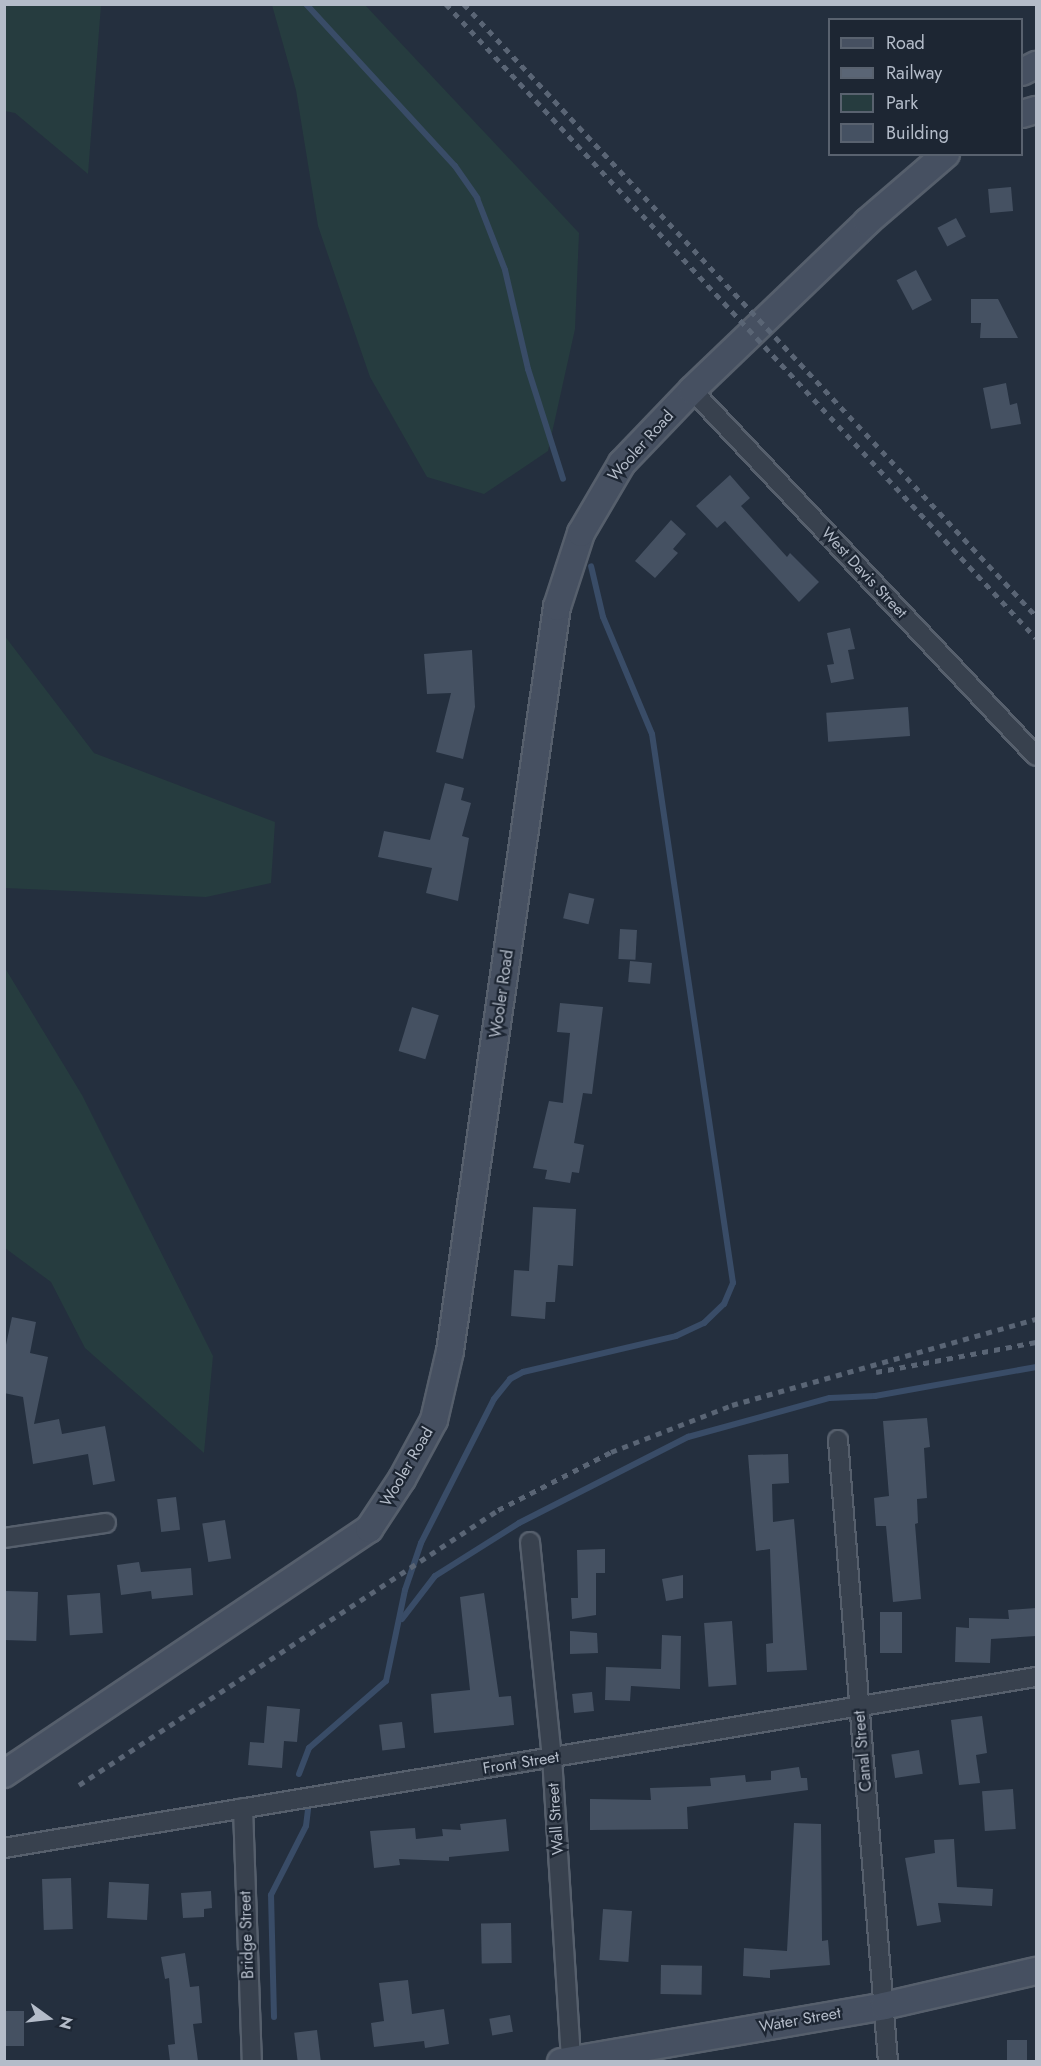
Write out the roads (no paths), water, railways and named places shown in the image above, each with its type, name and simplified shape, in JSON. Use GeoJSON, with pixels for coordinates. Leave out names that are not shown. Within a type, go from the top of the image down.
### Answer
{"type":"FeatureCollection","features":[{"type":"Feature","properties":{"kind":"street","name":"Wooler Road"},"geometry":{"type":"LineString","coordinates":[[4,1774],[369,1529],[434,1420],[454,1327],[557,607],[581,533],[609,480],[692,390],[867,222],[944,156]]}},
{"type":"Feature","properties":{"kind":"street","name":"West Davis Street"},"geometry":{"type":"LineString","coordinates":[[692,390],[1036,756]]}},
{"type":"Feature","properties":{"kind":"street","name":"Canal Street"},"geometry":{"type":"LineString","coordinates":[[838,1440],[888,2061]]}},
{"type":"Feature","properties":{"kind":"street"},"geometry":{"type":"LineString","coordinates":[[4,1538],[106,1524]]}},
{"type":"Feature","properties":{"kind":"street","name":"Wall Street"},"geometry":{"type":"LineString","coordinates":[[530,1542],[552,1757],[568,2061]]}},
{"type":"Feature","properties":{"kind":"street","name":"Front Street"},"geometry":{"type":"LineString","coordinates":[[4,1848],[1036,1677]]}},
{"type":"Feature","properties":{"kind":"street","name":"Bridge Street"},"geometry":{"type":"LineString","coordinates":[[243,1808],[252,2061]]}},
{"type":"Feature","properties":{"kind":"street","name":"Water Street"},"geometry":{"type":"LineString","coordinates":[[568,2061],[884,2006],[1036,1971]]}},
{"type":"Feature","properties":{"kind":"waterway"},"geometry":{"type":"LineString","coordinates":[[306,4],[455,166],[477,198],[505,270],[528,369],[563,479]]}},
{"type":"Feature","properties":{"kind":"waterway"},"geometry":{"type":"LineString","coordinates":[[299,1774],[309,1748],[386,1681],[405,1590],[421,1543],[494,1399],[510,1379],[523,1372],[676,1336],[704,1323],[724,1304],[733,1283],[652,734],[603,617],[591,566]]}},
{"type":"Feature","properties":{"kind":"waterway"},"geometry":{"type":"LineString","coordinates":[[402,1619],[435,1576],[519,1523],[688,1437],[830,1398],[875,1396],[1036,1367]]}},
{"type":"Feature","properties":{"kind":"waterway"},"geometry":{"type":"LineString","coordinates":[[274,2017],[271,1895],[306,1826],[308,1809]]}},
{"type":"Feature","properties":{"kind":"railway"},"geometry":{"type":"LineString","coordinates":[[446,4],[1036,638]]}},
{"type":"Feature","properties":{"kind":"railway"},"geometry":{"type":"LineString","coordinates":[[464,4],[1036,616]]}},
{"type":"Feature","properties":{"kind":"railway"},"geometry":{"type":"LineString","coordinates":[[79,1785],[498,1510],[611,1452],[732,1405],[1036,1319]]}},
{"type":"Feature","properties":{"kind":"railway"},"geometry":{"type":"LineString","coordinates":[[876,1372],[1036,1342]]}}]}
